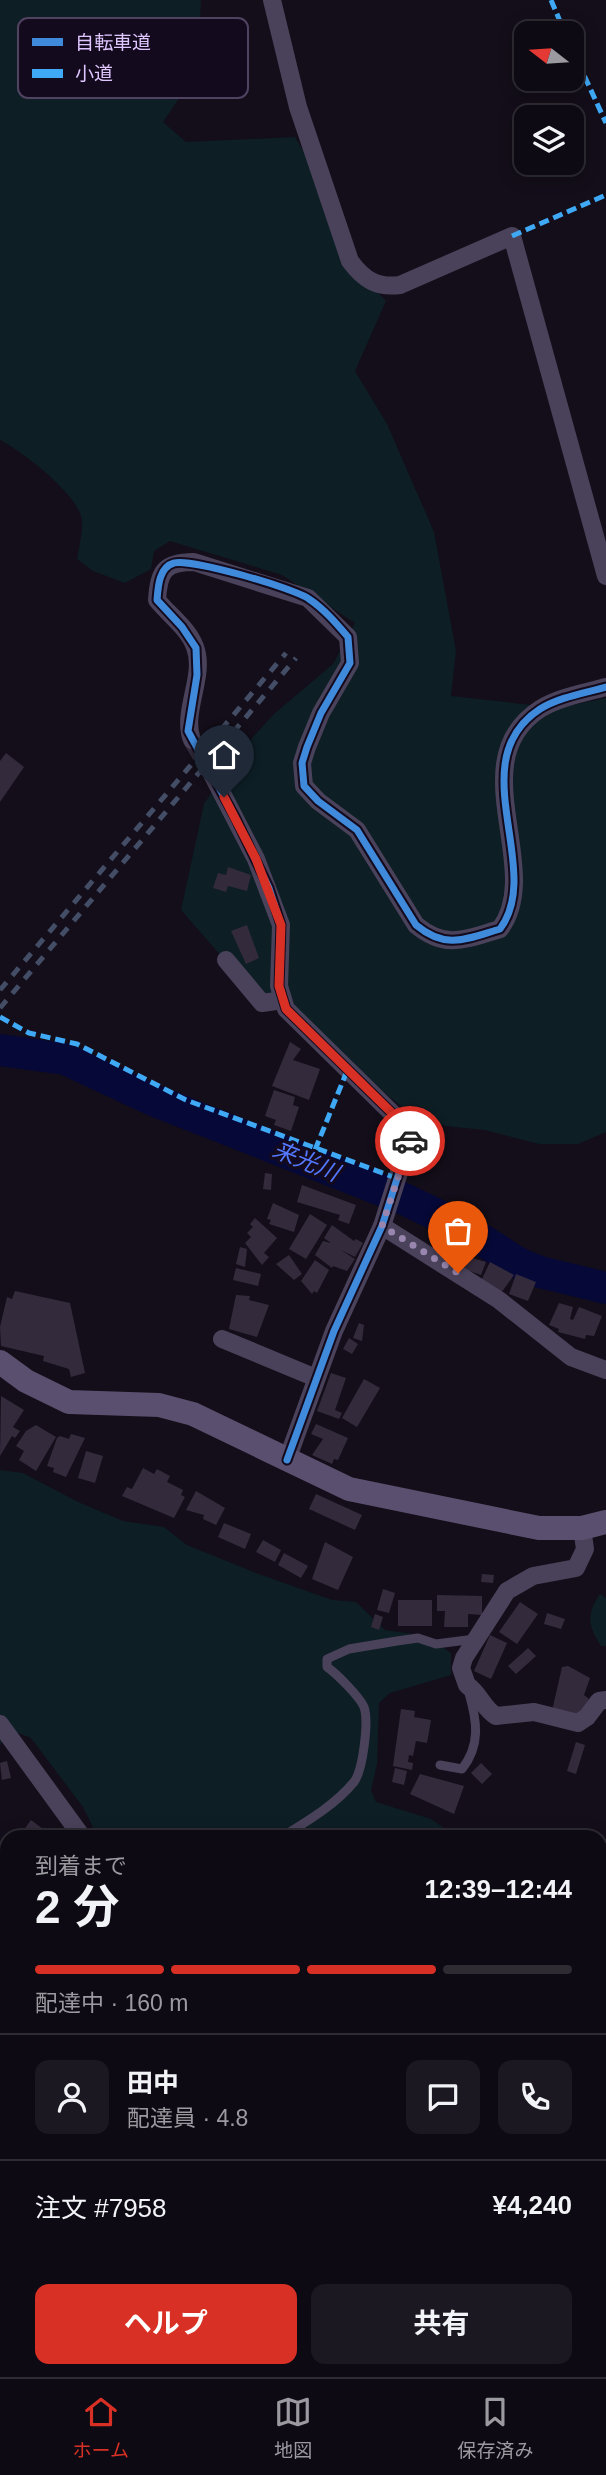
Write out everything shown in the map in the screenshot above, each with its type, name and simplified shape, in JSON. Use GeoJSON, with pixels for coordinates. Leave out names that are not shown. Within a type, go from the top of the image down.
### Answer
{"type":"FeatureCollection","features":[{"type":"Feature","properties":{"kind":"street"},"geometry":{"type":"LineString","coordinates":[[272,0],[298,107],[350,261],[361,276],[387,287],[400,285],[512,236],[606,576]]}},
{"type":"Feature","properties":{"kind":"street"},"geometry":{"type":"LineString","coordinates":[[192,740],[188,731],[197,675],[196,648],[183,627],[157,600],[158,582],[167,566],[174,562],[194,562],[308,598],[348,637],[350,663],[321,713],[307,747],[302,763],[304,786],[318,802],[357,830],[416,925],[430,937],[444,942],[500,929],[511,915],[514,896],[503,787],[508,754],[519,730],[539,709],[606,687]]}},
{"type":"Feature","properties":{"kind":"street"},"geometry":{"type":"LineString","coordinates":[[213,776],[256,859],[281,925],[279,986],[286,1009],[408,1131],[409,1148],[398,1182],[384,1220],[357,1275],[287,1460]]}},
{"type":"Feature","properties":{"kind":"street"},"geometry":{"type":"LineString","coordinates":[[226,960],[262,1003],[283,1000]]}},
{"type":"Feature","properties":{"kind":"street"},"geometry":{"type":"LineString","coordinates":[[384,1220],[499,1300],[571,1357],[606,1370]]}},
{"type":"Feature","properties":{"kind":"street"},"geometry":{"type":"LineString","coordinates":[[222,1339],[316,1378]]}},
{"type":"Feature","properties":{"kind":"street"},"geometry":{"type":"LineString","coordinates":[[0,1362],[26,1381],[69,1402],[177,1408],[349,1489],[442,1506],[511,1523],[594,1525],[576,1568],[519,1582],[500,1600],[475,1639],[461,1668],[467,1685],[479,1693],[489,1712],[500,1717],[534,1712],[578,1723],[587,1717],[599,1701],[606,1700]]}},
{"type":"Feature","properties":{"kind":"street"},"geometry":{"type":"LineString","coordinates":[[0,1724],[77,1830]]}},
{"type":"Feature","properties":{"kind":"lane"},"geometry":{"type":"LineString","coordinates":[[292,1830],[339,1798],[357,1779],[365,1747],[364,1708],[340,1676],[327,1667],[327,1659],[349,1649],[418,1638],[436,1644],[475,1639]]}},
{"type":"Feature","properties":{"kind":"lane"},"geometry":{"type":"LineString","coordinates":[[440,1765],[462,1769],[473,1755],[476,1718],[467,1685]]}},
{"type":"Feature","properties":{"kind":"shaded area"},"geometry":{"type":"Polygon","coordinates":[[[0,0],[201,0],[200,18],[18,18],[18,98],[179,98],[163,122],[186,142],[295,137],[314,169],[350,261],[386,301],[355,371],[387,424],[434,532],[456,651],[451,696],[558,708],[606,698],[606,1132],[578,1144],[539,1144],[485,1130],[445,1126],[408,1112],[294,1018],[262,1003],[181,910],[204,804],[234,758],[274,714],[333,664],[355,623],[282,575],[170,541],[154,551],[151,569],[125,583],[93,571],[77,559],[82,520],[79,510],[48,475],[0,440],[0,0]]]}},
{"type":"Feature","properties":{"kind":"shaded area"},"geometry":{"type":"Polygon","coordinates":[[[0,1470],[23,1473],[78,1502],[123,1521],[164,1527],[187,1545],[256,1573],[332,1600],[356,1602],[385,1630],[427,1636],[451,1653],[451,1675],[390,1693],[379,1703],[377,1764],[371,1790],[376,1802],[431,1819],[447,1830],[94,1830],[83,1807],[31,1738],[18,1733],[2,1741],[0,1746],[0,1470]]]}},
{"type":"Feature","properties":{"kind":"shaded area"},"geometry":{"type":"Polygon","coordinates":[[[600,1594],[606,1598],[606,1646],[601,1646],[590,1620],[592,1608],[600,1594]]]}},
{"type":"Feature","properties":{"kind":"building"},"geometry":{"type":"Polygon","coordinates":[[[6,753],[24,767],[0,802],[0,761],[6,753]]]}},
{"type":"Feature","properties":{"kind":"building"},"geometry":{"type":"Polygon","coordinates":[[[228,867],[251,875],[247,891],[228,886],[226,892],[213,888],[218,873],[226,875],[228,867]]]}},
{"type":"Feature","properties":{"kind":"building"},"geometry":{"type":"Polygon","coordinates":[[[247,925],[259,958],[246,964],[231,931],[247,925]]]}},
{"type":"Feature","properties":{"kind":"building"},"geometry":{"type":"Polygon","coordinates":[[[290,1042],[301,1049],[293,1060],[320,1069],[309,1100],[272,1086],[290,1042]]]}},
{"type":"Feature","properties":{"kind":"building"},"geometry":{"type":"Polygon","coordinates":[[[274,1090],[295,1097],[293,1105],[299,1107],[291,1131],[274,1125],[276,1120],[265,1116],[274,1090]]]}},
{"type":"Feature","properties":{"kind":"building"},"geometry":{"type":"Polygon","coordinates":[[[265,1173],[272,1174],[271,1190],[263,1189],[265,1173]]]}},
{"type":"Feature","properties":{"kind":"building"},"geometry":{"type":"Polygon","coordinates":[[[302,1185],[356,1205],[349,1224],[338,1220],[340,1215],[297,1202],[302,1185]]]}},
{"type":"Feature","properties":{"kind":"building"},"geometry":{"type":"Polygon","coordinates":[[[273,1203],[299,1215],[294,1232],[269,1224],[271,1220],[267,1219],[273,1203]]]}},
{"type":"Feature","properties":{"kind":"building"},"geometry":{"type":"Polygon","coordinates":[[[310,1214],[327,1225],[306,1259],[289,1249],[310,1214]]]}},
{"type":"Feature","properties":{"kind":"building"},"geometry":{"type":"Polygon","coordinates":[[[255,1218],[277,1238],[264,1253],[269,1257],[262,1265],[245,1243],[251,1237],[247,1233],[253,1227],[250,1224],[255,1218]]]}},
{"type":"Feature","properties":{"kind":"building"},"geometry":{"type":"Polygon","coordinates":[[[332,1225],[354,1241],[356,1239],[363,1243],[355,1257],[341,1250],[355,1259],[347,1271],[333,1266],[332,1268],[315,1255],[323,1241],[331,1243],[324,1238],[332,1225]]]}},
{"type":"Feature","properties":{"kind":"building"},"geometry":{"type":"Polygon","coordinates":[[[240,1247],[247,1249],[245,1267],[236,1264],[240,1247]]]}},
{"type":"Feature","properties":{"kind":"building"},"geometry":{"type":"Polygon","coordinates":[[[289,1255],[302,1274],[294,1280],[276,1264],[289,1255]]]}},
{"type":"Feature","properties":{"kind":"building"},"geometry":{"type":"Polygon","coordinates":[[[469,1257],[486,1262],[481,1275],[464,1269],[469,1257]]]}},
{"type":"Feature","properties":{"kind":"building"},"geometry":{"type":"Polygon","coordinates":[[[315,1260],[329,1270],[317,1293],[314,1291],[312,1294],[301,1281],[315,1260]]]}},
{"type":"Feature","properties":{"kind":"building"},"geometry":{"type":"Polygon","coordinates":[[[490,1262],[514,1275],[501,1293],[481,1281],[490,1262]]]}},
{"type":"Feature","properties":{"kind":"building"},"geometry":{"type":"Polygon","coordinates":[[[236,1268],[261,1274],[258,1286],[233,1280],[236,1268]]]}},
{"type":"Feature","properties":{"kind":"building"},"geometry":{"type":"Polygon","coordinates":[[[516,1274],[536,1282],[528,1301],[509,1294],[516,1274]]]}},
{"type":"Feature","properties":{"kind":"building"},"geometry":{"type":"Polygon","coordinates":[[[15,1291],[70,1303],[85,1373],[71,1377],[69,1369],[43,1361],[44,1356],[1,1346],[0,1327],[7,1297],[12,1299],[15,1291]]]}},
{"type":"Feature","properties":{"kind":"building"},"geometry":{"type":"Polygon","coordinates":[[[236,1295],[250,1296],[249,1300],[269,1305],[257,1337],[229,1329],[236,1295]]]}},
{"type":"Feature","properties":{"kind":"building"},"geometry":{"type":"Polygon","coordinates":[[[559,1303],[573,1307],[570,1319],[573,1320],[579,1307],[602,1316],[594,1336],[586,1335],[585,1339],[558,1332],[559,1329],[549,1325],[559,1303]]]}},
{"type":"Feature","properties":{"kind":"building"},"geometry":{"type":"Polygon","coordinates":[[[359,1323],[364,1325],[362,1341],[353,1338],[359,1323]]]}},
{"type":"Feature","properties":{"kind":"building"},"geometry":{"type":"Polygon","coordinates":[[[349,1338],[358,1344],[352,1354],[343,1349],[349,1338]]]}},
{"type":"Feature","properties":{"kind":"building"},"geometry":{"type":"Polygon","coordinates":[[[331,1373],[346,1378],[335,1410],[342,1413],[339,1419],[317,1411],[331,1373]]]}},
{"type":"Feature","properties":{"kind":"building"},"geometry":{"type":"Polygon","coordinates":[[[364,1379],[380,1388],[357,1427],[342,1418],[364,1379]]]}},
{"type":"Feature","properties":{"kind":"building"},"geometry":{"type":"Polygon","coordinates":[[[1,1396],[24,1410],[13,1427],[20,1431],[15,1438],[12,1436],[0,1456],[1,1396]]]}},
{"type":"Feature","properties":{"kind":"building"},"geometry":{"type":"Polygon","coordinates":[[[316,1424],[348,1438],[338,1460],[334,1459],[332,1464],[312,1455],[323,1439],[311,1434],[316,1424]]]}},
{"type":"Feature","properties":{"kind":"building"},"geometry":{"type":"Polygon","coordinates":[[[36,1425],[56,1437],[36,1471],[19,1460],[24,1451],[16,1446],[26,1431],[36,1425]]]}},
{"type":"Feature","properties":{"kind":"building"},"geometry":{"type":"Polygon","coordinates":[[[71,1434],[85,1438],[66,1477],[53,1472],[54,1468],[47,1466],[57,1438],[60,1436],[69,1439],[71,1434]]]}},
{"type":"Feature","properties":{"kind":"building"},"geometry":{"type":"Polygon","coordinates":[[[86,1451],[103,1456],[95,1483],[78,1478],[86,1451]]]}},
{"type":"Feature","properties":{"kind":"building"},"geometry":{"type":"Polygon","coordinates":[[[143,1468],[154,1474],[157,1469],[170,1476],[167,1482],[183,1490],[181,1495],[185,1497],[174,1518],[122,1496],[127,1487],[132,1489],[143,1468]]]}},
{"type":"Feature","properties":{"kind":"building"},"geometry":{"type":"Polygon","coordinates":[[[196,1491],[225,1508],[216,1525],[203,1519],[204,1515],[186,1510],[196,1491]]]}},
{"type":"Feature","properties":{"kind":"building"},"geometry":{"type":"Polygon","coordinates":[[[316,1494],[362,1515],[355,1530],[309,1509],[316,1494]]]}},
{"type":"Feature","properties":{"kind":"building"},"geometry":{"type":"Polygon","coordinates":[[[224,1523],[251,1534],[245,1549],[218,1537],[224,1523]]]}},
{"type":"Feature","properties":{"kind":"building"},"geometry":{"type":"Polygon","coordinates":[[[263,1540],[281,1550],[275,1562],[256,1552],[263,1540]]]}},
{"type":"Feature","properties":{"kind":"building"},"geometry":{"type":"Polygon","coordinates":[[[325,1542],[353,1557],[338,1590],[312,1579],[325,1542]]]}},
{"type":"Feature","properties":{"kind":"building"},"geometry":{"type":"Polygon","coordinates":[[[284,1553],[308,1566],[301,1578],[278,1565],[284,1553]]]}},
{"type":"Feature","properties":{"kind":"building"},"geometry":{"type":"Polygon","coordinates":[[[482,1574],[494,1575],[493,1583],[481,1582],[482,1574]]]}},
{"type":"Feature","properties":{"kind":"building"},"geometry":{"type":"Polygon","coordinates":[[[383,1589],[395,1593],[389,1613],[377,1610],[383,1589]]]}},
{"type":"Feature","properties":{"kind":"building"},"geometry":{"type":"Polygon","coordinates":[[[437,1595],[482,1596],[482,1615],[468,1614],[468,1627],[444,1627],[445,1611],[437,1611],[437,1595]]]}},
{"type":"Feature","properties":{"kind":"building"},"geometry":{"type":"Polygon","coordinates":[[[398,1600],[432,1600],[432,1626],[398,1626],[398,1600]]]}},
{"type":"Feature","properties":{"kind":"building"},"geometry":{"type":"Polygon","coordinates":[[[520,1602],[538,1614],[517,1644],[499,1632],[520,1602]]]}},
{"type":"Feature","properties":{"kind":"building"},"geometry":{"type":"Polygon","coordinates":[[[547,1613],[565,1619],[561,1629],[544,1624],[547,1613]]]}},
{"type":"Feature","properties":{"kind":"building"},"geometry":{"type":"Polygon","coordinates":[[[375,1614],[383,1617],[379,1630],[371,1627],[375,1614]]]}},
{"type":"Feature","properties":{"kind":"building"},"geometry":{"type":"Polygon","coordinates":[[[490,1635],[507,1643],[491,1679],[474,1671],[490,1635]]]}},
{"type":"Feature","properties":{"kind":"building"},"geometry":{"type":"Polygon","coordinates":[[[528,1648],[536,1656],[516,1674],[508,1666],[528,1648]]]}},
{"type":"Feature","properties":{"kind":"building"},"geometry":{"type":"Polygon","coordinates":[[[568,1666],[590,1678],[584,1695],[589,1699],[579,1719],[552,1711],[562,1667],[568,1666]]]}},
{"type":"Feature","properties":{"kind":"building"},"geometry":{"type":"Polygon","coordinates":[[[401,1709],[415,1711],[414,1717],[431,1720],[427,1743],[416,1741],[413,1756],[409,1755],[408,1762],[413,1763],[412,1770],[393,1766],[401,1709]]]}},
{"type":"Feature","properties":{"kind":"building"},"geometry":{"type":"Polygon","coordinates":[[[576,1742],[585,1745],[576,1774],[567,1771],[576,1742]]]}},
{"type":"Feature","properties":{"kind":"building"},"geometry":{"type":"Polygon","coordinates":[[[7,1761],[11,1778],[2,1780],[0,1763],[7,1761]]]}},
{"type":"Feature","properties":{"kind":"building"},"geometry":{"type":"Polygon","coordinates":[[[481,1763],[492,1774],[482,1784],[471,1773],[481,1763]]]}},
{"type":"Feature","properties":{"kind":"building"},"geometry":{"type":"Polygon","coordinates":[[[395,1768],[407,1771],[404,1785],[392,1782],[395,1768]]]}},
{"type":"Feature","properties":{"kind":"building"},"geometry":{"type":"Polygon","coordinates":[[[420,1774],[464,1786],[454,1814],[410,1794],[420,1774]]]}},
{"type":"Feature","properties":{"kind":"building"},"geometry":{"type":"Polygon","coordinates":[[[31,1820],[44,1830],[24,1830],[31,1820]]]}},
{"type":"Feature","properties":{"kind":"waterway","name":"来光川"},"geometry":{"type":"LineString","coordinates":[[0,1050],[65,1059],[153,1100],[404,1199],[462,1227],[518,1263],[540,1272],[606,1288]]}},
{"type":"Feature","properties":{"kind":"tunnel"},"geometry":{"type":"LineString","coordinates":[[192,740],[213,776]]}},
{"type":"Feature","properties":{"kind":"railway"},"geometry":{"type":"LineString","coordinates":[[0,990],[286,653]]}},
{"type":"Feature","properties":{"kind":"railway"},"geometry":{"type":"LineString","coordinates":[[0,1008],[296,658]]}},
{"type":"Feature","properties":{"kind":"marked path"},"geometry":{"type":"LineString","coordinates":[[551,0],[560,21]]}},
{"type":"Feature","properties":{"kind":"marked path"},"geometry":{"type":"LineString","coordinates":[[584,75],[606,123]]}},
{"type":"Feature","properties":{"kind":"marked path"},"geometry":{"type":"LineString","coordinates":[[512,236],[606,195]]}},
{"type":"Feature","properties":{"kind":"marked path"},"geometry":{"type":"LineString","coordinates":[[0,1017],[29,1033],[77,1044],[186,1100],[399,1179]]}},
{"type":"Feature","properties":{"kind":"marked path"},"geometry":{"type":"LineString","coordinates":[[315,1150],[347,1071]]}},
{"type":"Feature","properties":{"kind":"cycle path"},"geometry":{"type":"LineString","coordinates":[[287,1460],[334,1331],[382,1226],[410,1138],[396,1117],[286,1009],[279,986],[281,925],[269,888],[235,817],[188,731],[197,675],[196,648],[182,627],[157,600],[162,573],[169,565],[184,563],[220,569],[284,588],[309,599],[330,616],[348,637],[350,663],[321,713],[307,747],[302,763],[304,786],[318,801],[357,830],[416,925],[437,938],[466,939],[500,929],[511,904],[514,877],[504,786],[506,757],[517,731],[547,705],[606,687]]}},
{"type":"Feature","properties":{"kind":"way so far"},"geometry":{"type":"LineString","coordinates":[[410,1141],[382,1226],[458,1273]]}},
{"type":"Feature","properties":{"kind":"route"},"geometry":{"type":"LineString","coordinates":[[224,797],[269,888],[281,925],[279,986],[286,1009],[396,1117],[408,1131],[410,1141]]}}]}
